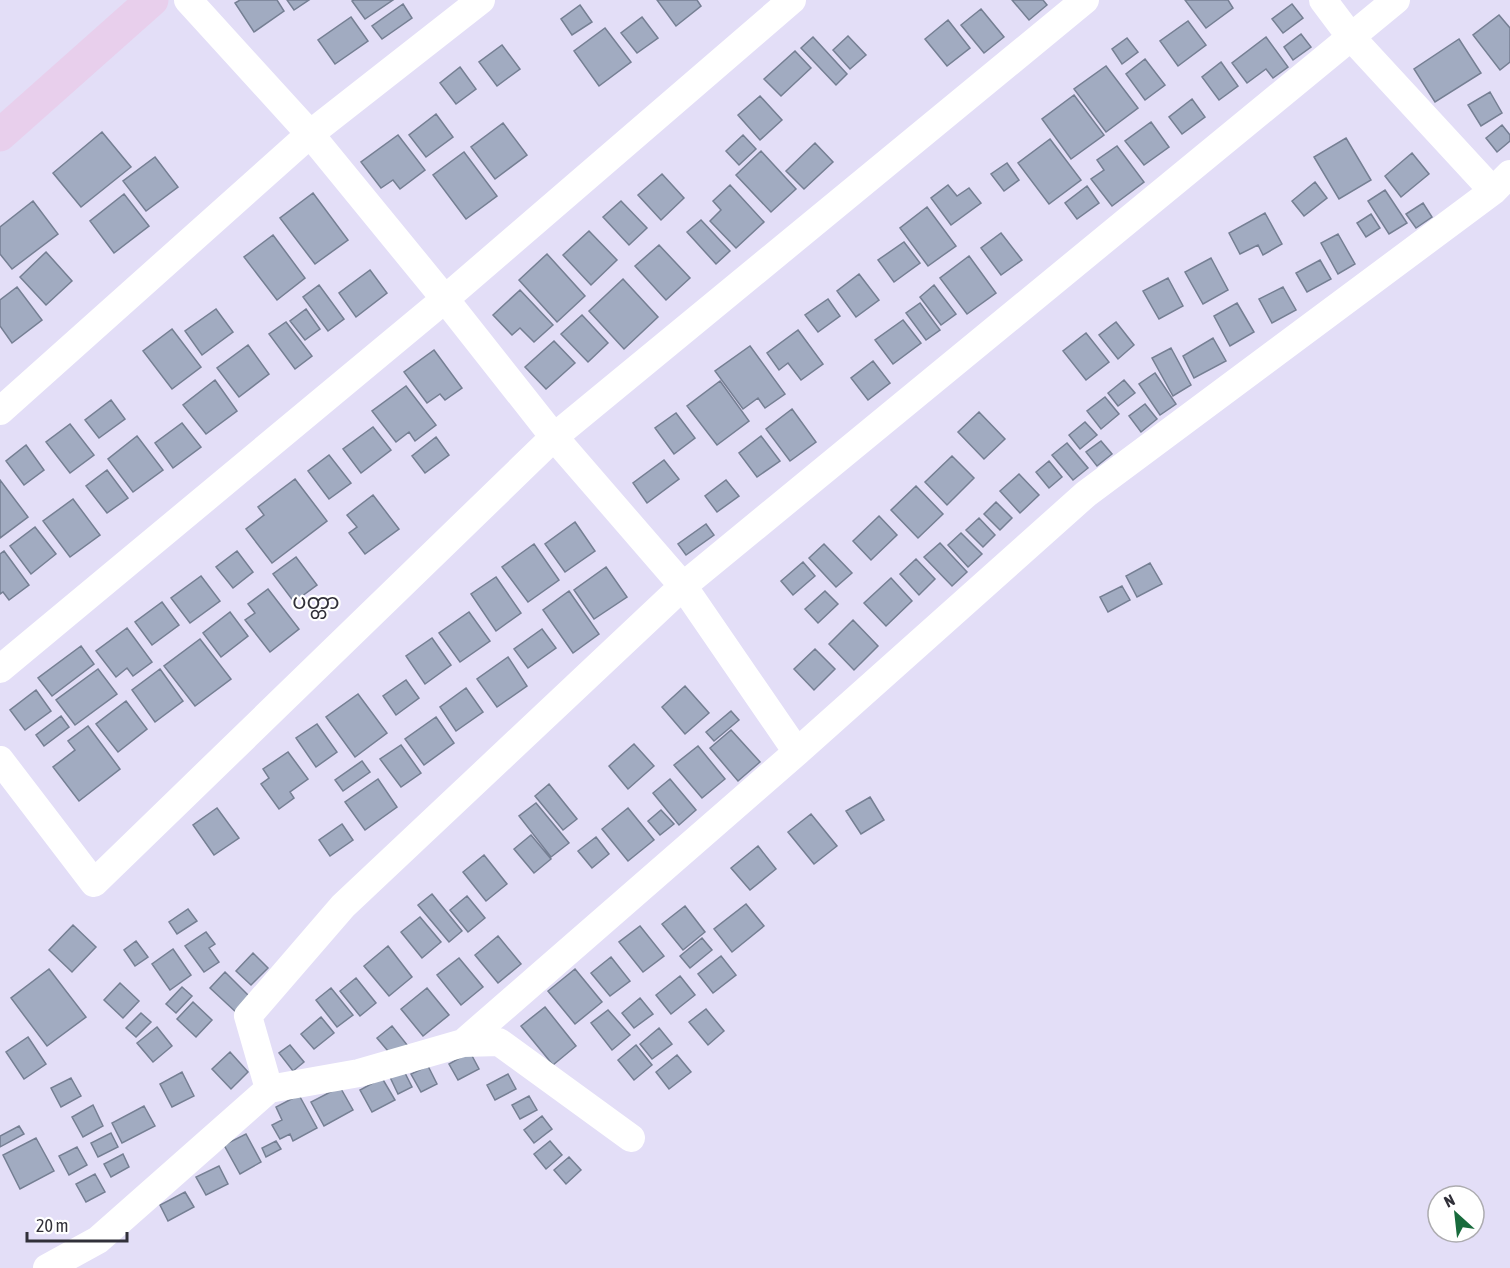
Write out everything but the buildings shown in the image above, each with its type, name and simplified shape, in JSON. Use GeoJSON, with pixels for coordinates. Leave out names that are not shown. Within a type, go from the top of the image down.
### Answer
{"type":"FeatureCollection","features":[{"type":"Feature","properties":{"kind":"main road"},"geometry":{"type":"LineString","coordinates":[[0,135],[152,0]]}},
{"type":"Feature","properties":{"kind":"street"},"geometry":{"type":"LineString","coordinates":[[188,0],[310,134],[554,437],[683,586],[797,752]]}},
{"type":"Feature","properties":{"kind":"street"},"geometry":{"type":"LineString","coordinates":[[0,411],[310,134],[481,0]]}},
{"type":"Feature","properties":{"kind":"street"},"geometry":{"type":"LineString","coordinates":[[0,669],[445,299],[792,0]]}},
{"type":"Feature","properties":{"kind":"street"},"geometry":{"type":"LineString","coordinates":[[0,760],[94,882],[554,437],[1085,0]]}},
{"type":"Feature","properties":{"kind":"street"},"geometry":{"type":"LineString","coordinates":[[463,1043],[797,752],[1086,494],[1501,182],[1350,36],[1323,0]]}},
{"type":"Feature","properties":{"kind":"street"},"geometry":{"type":"LineString","coordinates":[[269,1089],[248,1016],[343,906],[683,586],[1396,0]]}},
{"type":"Feature","properties":{"kind":"street"},"geometry":{"type":"LineString","coordinates":[[46,1268],[98,1240],[269,1089],[359,1073],[463,1043],[500,1042],[631,1138]]}},
{"type":"Feature","properties":{"kind":"district","name":"ပတ္တာ"},"geometry":{"type":"Point","coordinates":[316,602]}}]}
